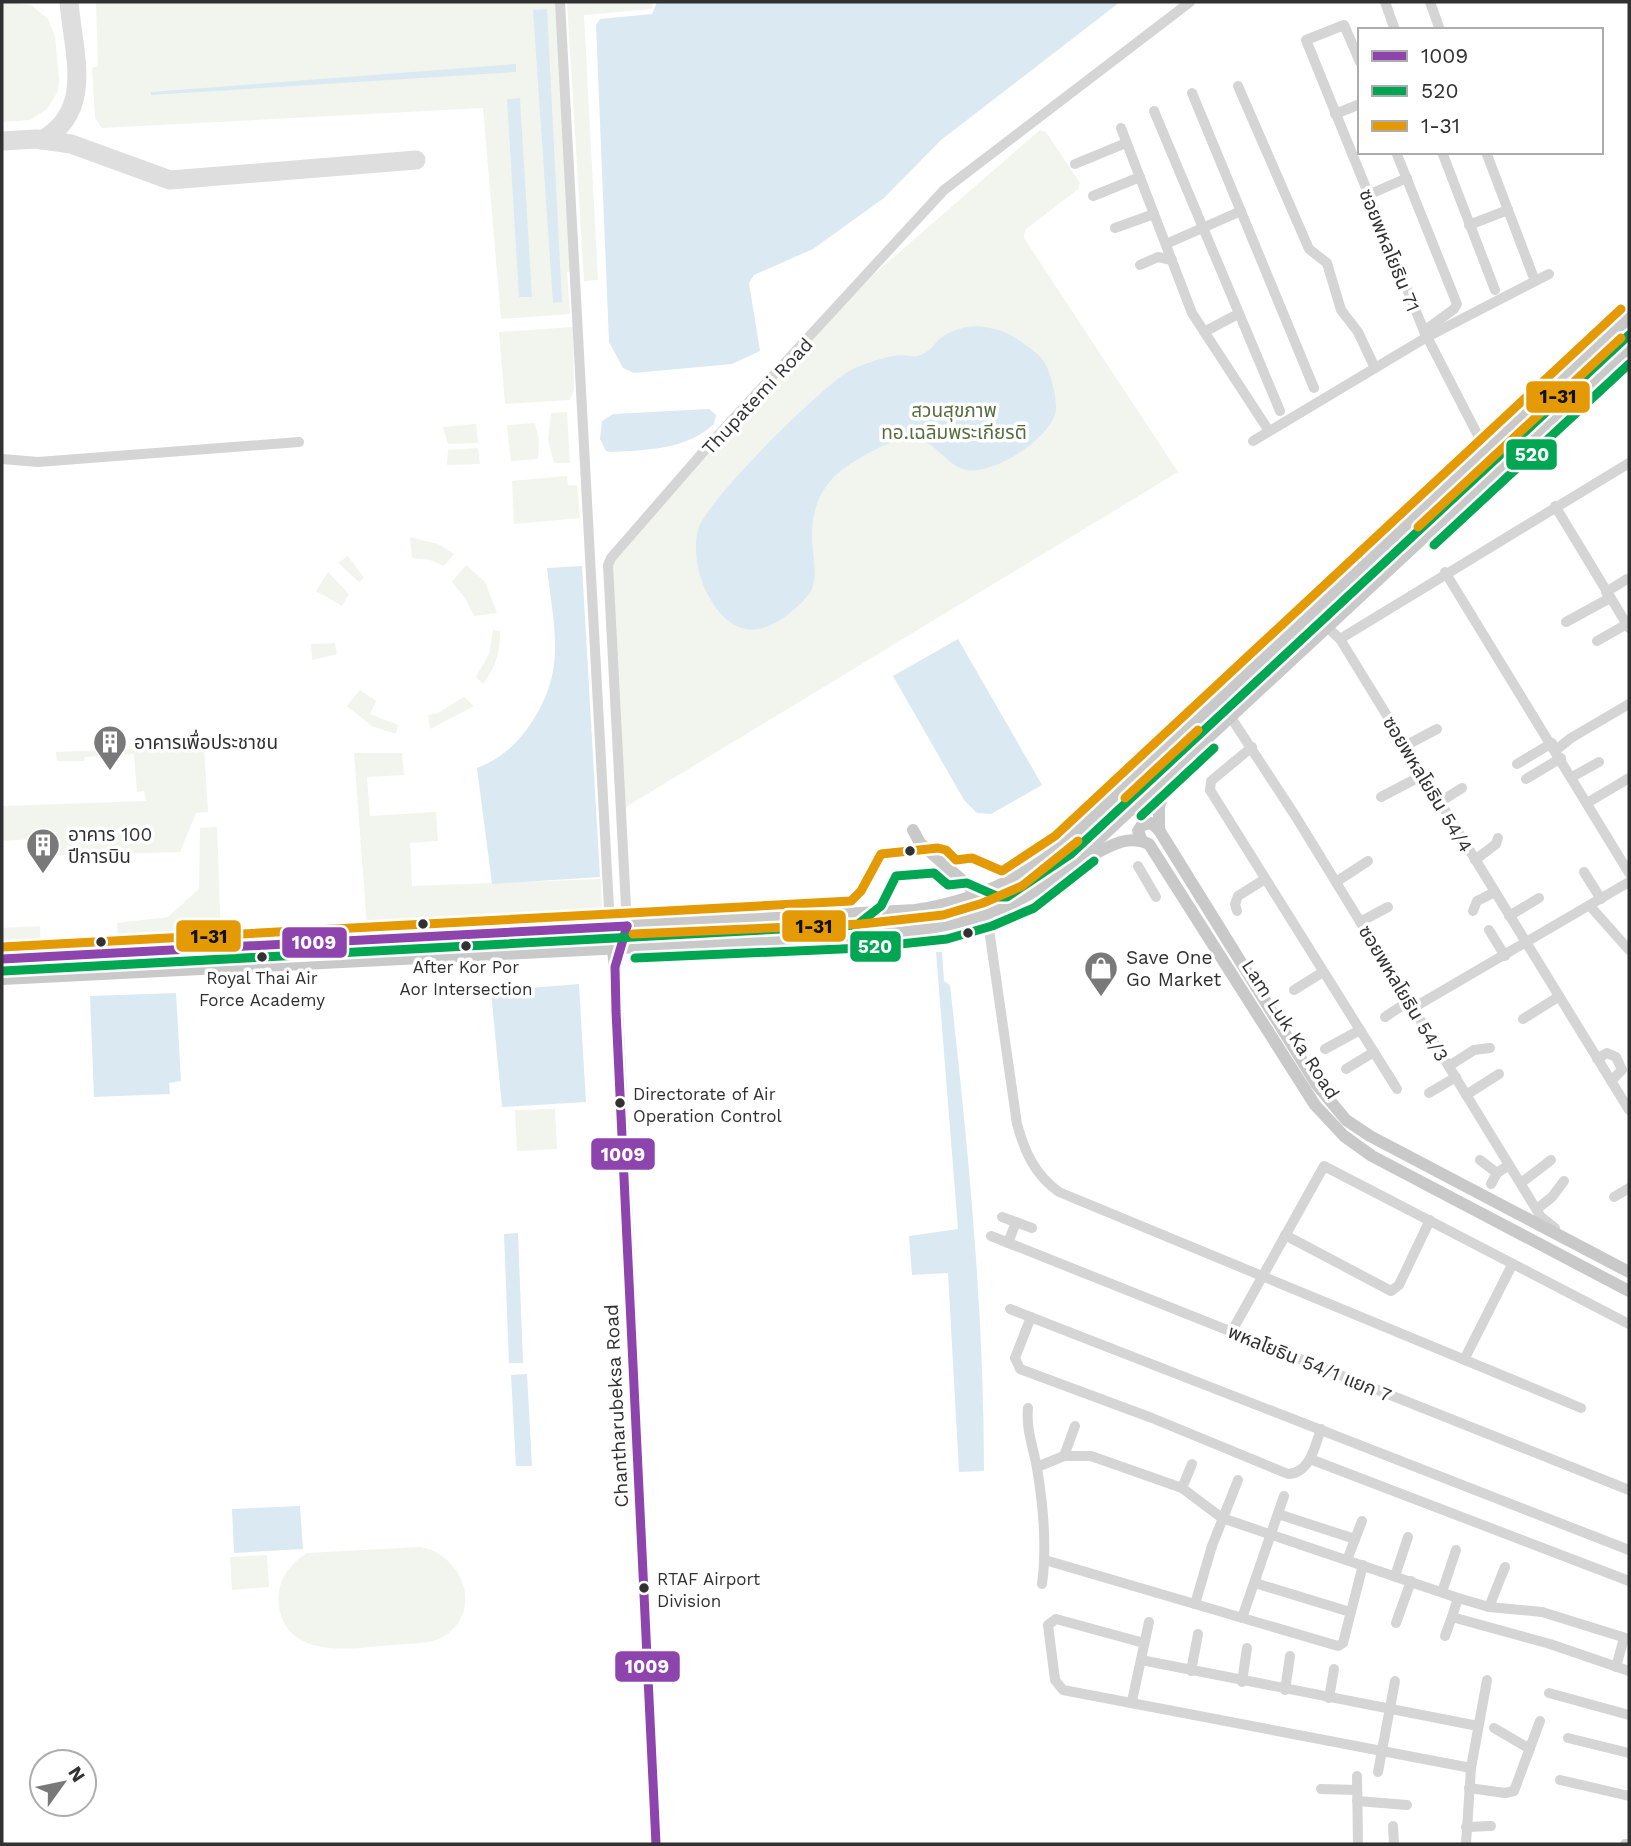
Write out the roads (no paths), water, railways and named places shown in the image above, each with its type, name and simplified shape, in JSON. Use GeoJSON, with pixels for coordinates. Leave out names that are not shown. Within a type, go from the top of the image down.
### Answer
{"type":"FeatureCollection","features":[{"type":"Feature","properties":{"kind":"main road"},"geometry":{"type":"LineString","coordinates":[[2,959],[915,911],[953,905],[1003,885],[1063,845],[1629,318]]}},
{"type":"Feature","properties":{"kind":"main road"},"geometry":{"type":"LineString","coordinates":[[2,979],[899,933],[945,927],[987,915],[1028,897],[1071,865],[1629,347]]}},
{"type":"Feature","properties":{"kind":"main road"},"geometry":{"type":"LineString","coordinates":[[1315,610],[1327,627]]}},
{"type":"Feature","properties":{"kind":"main road"},"geometry":{"type":"LineString","coordinates":[[913,830],[920,843],[981,897],[992,900],[1017,894],[1061,861],[1224,712],[1256,693]]}},
{"type":"Feature","properties":{"kind":"main road"},"geometry":{"type":"LineString","coordinates":[[1159,830],[1159,806],[1173,771]]}},
{"type":"Feature","properties":{"kind":"main road"},"geometry":{"type":"LineString","coordinates":[[1071,865],[1124,840],[1142,841],[1138,831],[1142,825],[1152,823],[1159,830]]}},
{"type":"Feature","properties":{"kind":"main road","name":"Lam Luk Ka Road"},"geometry":{"type":"LineString","coordinates":[[1159,830],[1318,1085],[1346,1120],[1370,1136],[1629,1272]]}},
{"type":"Feature","properties":{"kind":"main road","name":"Lam Luk Ka Road"},"geometry":{"type":"LineString","coordinates":[[1142,841],[1154,849],[1305,1091],[1344,1136],[1373,1156],[1629,1292]]}},
{"type":"Feature","properties":{"kind":"main road","name":"Chantharubeksa Road"},"geometry":{"type":"LineString","coordinates":[[627,926],[617,947],[615,967],[656,1844]]}},
{"type":"Feature","properties":{"kind":"main road","name":"Chantharubeksa Road"},"geometry":{"type":"LineString","coordinates":[[610,927],[617,947]]}},
{"type":"Feature","properties":{"kind":"main road"},"geometry":{"type":"LineString","coordinates":[[229,947],[229,969]]}},
{"type":"Feature","properties":{"kind":"street"},"geometry":{"type":"LineString","coordinates":[[560,2],[610,927]]}},
{"type":"Feature","properties":{"kind":"street","name":"Thupatemi Road"},"geometry":{"type":"LineString","coordinates":[[627,926],[608,565],[711,443],[777,375],[944,190],[1190,2]]}},
{"type":"Feature","properties":{"kind":"street"},"geometry":{"type":"LineString","coordinates":[[1385,2],[1394,28]]}},
{"type":"Feature","properties":{"kind":"street"},"geometry":{"type":"LineString","coordinates":[[1430,2],[1439,28]]}},
{"type":"Feature","properties":{"kind":"street","name":"ซอยพหลโยธิน 71"},"geometry":{"type":"LineString","coordinates":[[1358,58],[1342,24],[1313,36],[1306,43],[1425,334],[1486,451]]}},
{"type":"Feature","properties":{"kind":"street"},"geometry":{"type":"LineString","coordinates":[[1238,86],[1309,249],[1326,263],[1341,310],[1358,332],[1375,368]]}},
{"type":"Feature","properties":{"kind":"street"},"geometry":{"type":"LineString","coordinates":[[1192,93],[1314,388]]}},
{"type":"Feature","properties":{"kind":"street"},"geometry":{"type":"LineString","coordinates":[[1335,114],[1358,105]]}},
{"type":"Feature","properties":{"kind":"street"},"geometry":{"type":"LineString","coordinates":[[1154,111],[1280,411]]}},
{"type":"Feature","properties":{"kind":"street"},"geometry":{"type":"LineString","coordinates":[[1121,128],[1192,313],[1269,431]]}},
{"type":"Feature","properties":{"kind":"street"},"geometry":{"type":"LineString","coordinates":[[1075,164],[1126,143]]}},
{"type":"Feature","properties":{"kind":"street"},"geometry":{"type":"LineString","coordinates":[[1397,154],[1457,304],[1425,334]]}},
{"type":"Feature","properties":{"kind":"street"},"geometry":{"type":"LineString","coordinates":[[1442,154],[1495,290]]}},
{"type":"Feature","properties":{"kind":"street"},"geometry":{"type":"LineString","coordinates":[[1487,154],[1535,281]]}},
{"type":"Feature","properties":{"kind":"street"},"geometry":{"type":"LineString","coordinates":[[1093,196],[1140,177]]}},
{"type":"Feature","properties":{"kind":"street"},"geometry":{"type":"LineString","coordinates":[[1368,195],[1407,178]]}},
{"type":"Feature","properties":{"kind":"street"},"geometry":{"type":"LineString","coordinates":[[1469,225],[1508,210]]}},
{"type":"Feature","properties":{"kind":"street"},"geometry":{"type":"LineString","coordinates":[[1166,244],[1241,211]]}},
{"type":"Feature","properties":{"kind":"street"},"geometry":{"type":"LineString","coordinates":[[1115,228],[1154,214]]}},
{"type":"Feature","properties":{"kind":"street"},"geometry":{"type":"LineString","coordinates":[[1140,265],[1158,257],[1172,260]]}},
{"type":"Feature","properties":{"kind":"street"},"geometry":{"type":"LineString","coordinates":[[1253,440],[1375,368],[1425,334],[1549,274]]}},
{"type":"Feature","properties":{"kind":"street"},"geometry":{"type":"LineString","coordinates":[[1204,332],[1238,314]]}},
{"type":"Feature","properties":{"kind":"street"},"geometry":{"type":"LineString","coordinates":[[2,459],[38,462],[299,442]]}},
{"type":"Feature","properties":{"kind":"street"},"geometry":{"type":"LineString","coordinates":[[1340,639],[1445,572],[1629,463]]}},
{"type":"Feature","properties":{"kind":"street"},"geometry":{"type":"LineString","coordinates":[[1555,506],[1628,626],[1597,641]]}},
{"type":"Feature","properties":{"kind":"street"},"geometry":{"type":"LineString","coordinates":[[1445,572],[1629,873]]}},
{"type":"Feature","properties":{"kind":"street"},"geometry":{"type":"LineString","coordinates":[[1566,621],[1608,595],[1627,579]]}},
{"type":"Feature","properties":{"kind":"street","name":"ซอยพหลโยธิน 54/4"},"geometry":{"type":"LineString","coordinates":[[1327,627],[1340,639],[1629,1110]]}},
{"type":"Feature","properties":{"kind":"street"},"geometry":{"type":"LineString","coordinates":[[1526,779],[1571,738],[1629,704]]}},
{"type":"Feature","properties":{"kind":"street","name":"ซอยพหลโยธิน 54/3"},"geometry":{"type":"LineString","coordinates":[[1230,716],[1336,882],[1536,1209],[1551,1226],[1595,1251]]}},
{"type":"Feature","properties":{"kind":"street"},"geometry":{"type":"LineString","coordinates":[[1405,746],[1437,729]]}},
{"type":"Feature","properties":{"kind":"street"},"geometry":{"type":"LineString","coordinates":[[1252,747],[1211,781],[1209,786],[1397,1089]]}},
{"type":"Feature","properties":{"kind":"street"},"geometry":{"type":"LineString","coordinates":[[1517,764],[1556,750]]}},
{"type":"Feature","properties":{"kind":"street"},"geometry":{"type":"LineString","coordinates":[[1572,777],[1599,762]]}},
{"type":"Feature","properties":{"kind":"street"},"geometry":{"type":"LineString","coordinates":[[1381,797],[1423,775]]}},
{"type":"Feature","properties":{"kind":"street"},"geometry":{"type":"LineString","coordinates":[[1587,803],[1629,778]]}},
{"type":"Feature","properties":{"kind":"street"},"geometry":{"type":"LineString","coordinates":[[1440,802],[1462,788]]}},
{"type":"Feature","properties":{"kind":"street"},"geometry":{"type":"LineString","coordinates":[[1475,860],[1491,849],[1498,838]]}},
{"type":"Feature","properties":{"kind":"street"},"geometry":{"type":"LineString","coordinates":[[1336,882],[1368,861]]}},
{"type":"Feature","properties":{"kind":"street"},"geometry":{"type":"LineString","coordinates":[[1138,866],[1156,897]]}},
{"type":"Feature","properties":{"kind":"street"},"geometry":{"type":"LineString","coordinates":[[1584,872],[1601,899]]}},
{"type":"Feature","properties":{"kind":"street"},"geometry":{"type":"LineString","coordinates":[[1237,911],[1235,904],[1238,896],[1265,879]]}},
{"type":"Feature","properties":{"kind":"street"},"geometry":{"type":"LineString","coordinates":[[1385,1017],[1505,956],[1629,882]]}},
{"type":"Feature","properties":{"kind":"street"},"geometry":{"type":"LineString","coordinates":[[1473,911],[1477,901],[1494,892]]}},
{"type":"Feature","properties":{"kind":"street"},"geometry":{"type":"LineString","coordinates":[[1509,916],[1539,898]]}},
{"type":"Feature","properties":{"kind":"street"},"geometry":{"type":"LineString","coordinates":[[1590,905],[1629,950]]}},
{"type":"Feature","properties":{"kind":"street"},"geometry":{"type":"LineString","coordinates":[[1360,922],[1388,907]]}},
{"type":"Feature","properties":{"kind":"street"},"geometry":{"type":"LineString","coordinates":[[987,915],[1017,1124],[1025,1152],[1036,1171],[1059,1192],[1581,1408]]}},
{"type":"Feature","properties":{"kind":"street"},"geometry":{"type":"LineString","coordinates":[[1489,930],[1505,956]]}},
{"type":"Feature","properties":{"kind":"street"},"geometry":{"type":"LineString","coordinates":[[1294,990],[1323,972]]}},
{"type":"Feature","properties":{"kind":"street"},"geometry":{"type":"LineString","coordinates":[[1523,1019],[1558,997]]}},
{"type":"Feature","properties":{"kind":"street"},"geometry":{"type":"LineString","coordinates":[[1325,1049],[1360,1030]]}},
{"type":"Feature","properties":{"kind":"street"},"geometry":{"type":"LineString","coordinates":[[1449,1066],[1474,1050],[1490,1048]]}},
{"type":"Feature","properties":{"kind":"street"},"geometry":{"type":"LineString","coordinates":[[1346,1069],[1374,1052]]}},
{"type":"Feature","properties":{"kind":"street"},"geometry":{"type":"LineString","coordinates":[[1597,1059],[1607,1053],[1616,1057],[1622,1070],[1611,1081]]}},
{"type":"Feature","properties":{"kind":"street"},"geometry":{"type":"LineString","coordinates":[[1466,1094],[1499,1074]]}},
{"type":"Feature","properties":{"kind":"street"},"geometry":{"type":"LineString","coordinates":[[1429,1093],[1456,1077]]}},
{"type":"Feature","properties":{"kind":"street"},"geometry":{"type":"LineString","coordinates":[[1480,1160],[1497,1173]]}},
{"type":"Feature","properties":{"kind":"street"},"geometry":{"type":"LineString","coordinates":[[1521,1183],[1551,1160]]}},
{"type":"Feature","properties":{"kind":"street"},"geometry":{"type":"LineString","coordinates":[[1491,1184],[1497,1173],[1509,1165]]}},
{"type":"Feature","properties":{"kind":"street"},"geometry":{"type":"LineString","coordinates":[[1232,1331],[1324,1166],[1629,1324]]}},
{"type":"Feature","properties":{"kind":"street"},"geometry":{"type":"LineString","coordinates":[[1536,1209],[1552,1197],[1564,1181]]}},
{"type":"Feature","properties":{"kind":"street"},"geometry":{"type":"LineString","coordinates":[[1614,1197],[1629,1188]]}},
{"type":"Feature","properties":{"kind":"street"},"geometry":{"type":"LineString","coordinates":[[1002,1217],[1032,1228]]}},
{"type":"Feature","properties":{"kind":"street"},"geometry":{"type":"LineString","coordinates":[[1285,1235],[1391,1291],[1399,1285],[1430,1220]]}},
{"type":"Feature","properties":{"kind":"street"},"geometry":{"type":"LineString","coordinates":[[1008,1243],[1016,1222]]}},
{"type":"Feature","properties":{"kind":"street","name":"พหลโยธิน 54/1 แยก 7"},"geometry":{"type":"LineString","coordinates":[[991,1236],[1629,1490]]}},
{"type":"Feature","properties":{"kind":"street"},"geometry":{"type":"LineString","coordinates":[[1465,1358],[1512,1265]]}},
{"type":"Feature","properties":{"kind":"street"},"geometry":{"type":"LineString","coordinates":[[1010,1309],[1629,1550]]}},
{"type":"Feature","properties":{"kind":"street"},"geometry":{"type":"LineString","coordinates":[[1031,1317],[1015,1358],[1020,1369],[1152,1418],[1288,1474],[1297,1474],[1310,1458],[1321,1429]]}},
{"type":"Feature","properties":{"kind":"street"},"geometry":{"type":"LineString","coordinates":[[1028,1408],[1028,1436],[1037,1467],[1045,1560],[1042,1584]]}},
{"type":"Feature","properties":{"kind":"street"},"geometry":{"type":"LineString","coordinates":[[1064,1456],[1075,1426]]}},
{"type":"Feature","properties":{"kind":"street"},"geometry":{"type":"LineString","coordinates":[[1037,1467],[1064,1456],[1091,1456],[1182,1488],[1222,1518],[1458,1598],[1489,1607],[1542,1612],[1627,1639],[1616,1667]]}},
{"type":"Feature","properties":{"kind":"street"},"geometry":{"type":"LineString","coordinates":[[1310,1458],[1629,1581]]}},
{"type":"Feature","properties":{"kind":"street"},"geometry":{"type":"LineString","coordinates":[[1182,1488],[1192,1464]]}},
{"type":"Feature","properties":{"kind":"street"},"geometry":{"type":"LineString","coordinates":[[1195,1605],[1222,1518],[1238,1480]]}},
{"type":"Feature","properties":{"kind":"street"},"geometry":{"type":"LineString","coordinates":[[1242,1618],[1284,1496]]}},
{"type":"Feature","properties":{"kind":"street"},"geometry":{"type":"LineString","coordinates":[[1278,1514],[1355,1539]]}},
{"type":"Feature","properties":{"kind":"street"},"geometry":{"type":"LineString","coordinates":[[1347,1560],[1362,1521]]}},
{"type":"Feature","properties":{"kind":"street"},"geometry":{"type":"LineString","coordinates":[[1395,1576],[1408,1536]]}},
{"type":"Feature","properties":{"kind":"street"},"geometry":{"type":"LineString","coordinates":[[1442,1592],[1456,1550]]}},
{"type":"Feature","properties":{"kind":"street"},"geometry":{"type":"LineString","coordinates":[[1045,1560],[1338,1646],[1343,1643],[1363,1565]]}},
{"type":"Feature","properties":{"kind":"street"},"geometry":{"type":"LineString","coordinates":[[1489,1607],[1505,1567]]}},
{"type":"Feature","properties":{"kind":"street"},"geometry":{"type":"LineString","coordinates":[[1396,1623],[1410,1581]]}},
{"type":"Feature","properties":{"kind":"street"},"geometry":{"type":"LineString","coordinates":[[1255,1583],[1350,1612]]}},
{"type":"Feature","properties":{"kind":"street"},"geometry":{"type":"LineString","coordinates":[[1445,1636],[1458,1598]]}},
{"type":"Feature","properties":{"kind":"street"},"geometry":{"type":"LineString","coordinates":[[1452,1616],[1629,1671]]}},
{"type":"Feature","properties":{"kind":"street"},"geometry":{"type":"LineString","coordinates":[[1144,1643],[1056,1619],[1048,1625],[1055,1680],[1059,1688],[1471,1768]]}},
{"type":"Feature","properties":{"kind":"street"},"geometry":{"type":"LineString","coordinates":[[1132,1702],[1149,1622]]}},
{"type":"Feature","properties":{"kind":"street"},"geometry":{"type":"LineString","coordinates":[[1191,1671],[1198,1634]]}},
{"type":"Feature","properties":{"kind":"street"},"geometry":{"type":"LineString","coordinates":[[1241,1682],[1247,1648]]}},
{"type":"Feature","properties":{"kind":"street"},"geometry":{"type":"LineString","coordinates":[[1285,1690],[1290,1657]]}},
{"type":"Feature","properties":{"kind":"street"},"geometry":{"type":"LineString","coordinates":[[1141,1660],[1241,1682],[1478,1726]]}},
{"type":"Feature","properties":{"kind":"street"},"geometry":{"type":"LineString","coordinates":[[1329,1698],[1334,1669]]}},
{"type":"Feature","properties":{"kind":"street"},"geometry":{"type":"LineString","coordinates":[[1466,1844],[1471,1768],[1486,1680]]}},
{"type":"Feature","properties":{"kind":"street"},"geometry":{"type":"LineString","coordinates":[[1378,1772],[1395,1681]]}},
{"type":"Feature","properties":{"kind":"street"},"geometry":{"type":"LineString","coordinates":[[1549,1693],[1629,1716]]}},
{"type":"Feature","properties":{"kind":"street"},"geometry":{"type":"LineString","coordinates":[[1469,1788],[1505,1793],[1514,1791],[1540,1721]]}},
{"type":"Feature","properties":{"kind":"street"},"geometry":{"type":"LineString","coordinates":[[1494,1728],[1530,1749]]}},
{"type":"Feature","properties":{"kind":"street"},"geometry":{"type":"LineString","coordinates":[[1568,1738],[1629,1753]]}},
{"type":"Feature","properties":{"kind":"street"},"geometry":{"type":"LineString","coordinates":[[1357,1776],[1358,1844]]}},
{"type":"Feature","properties":{"kind":"street"},"geometry":{"type":"LineString","coordinates":[[1560,1780],[1629,1796]]}},
{"type":"Feature","properties":{"kind":"street"},"geometry":{"type":"LineString","coordinates":[[1321,1790],[1357,1790]]}},
{"type":"Feature","properties":{"kind":"street"},"geometry":{"type":"LineString","coordinates":[[1357,1801],[1408,1805]]}},
{"type":"Feature","properties":{"kind":"street"},"geometry":{"type":"LineString","coordinates":[[1393,1826],[1394,1844]]}},
{"type":"Feature","properties":{"kind":"street"},"geometry":{"type":"LineString","coordinates":[[1466,1827],[1491,1826]]}},
{"type":"Feature","properties":{"kind":"place","name":"อาคารเพื่อประชาชน"},"geometry":{"type":"Point","coordinates":[110,772]}},
{"type":"Feature","properties":{"kind":"place","name":"อาคาร 100 ปีการบิน"},"geometry":{"type":"Point","coordinates":[43,875]}},
{"type":"Feature","properties":{"kind":"place","name":"After Kor Por Aor Intersection"},"geometry":{"type":"Point","coordinates":[466,946]}},
{"type":"Feature","properties":{"kind":"place","name":"Royal Thai Air Force Academy"},"geometry":{"type":"Point","coordinates":[262,957]}},
{"type":"Feature","properties":{"kind":"place","name":"Save One Go Market"},"geometry":{"type":"Point","coordinates":[1101,998]}},
{"type":"Feature","properties":{"kind":"place","name":"Directorate of Air Operation Control"},"geometry":{"type":"Point","coordinates":[620,1103]}},
{"type":"Feature","properties":{"kind":"place","name":"RTAF Airport Division"},"geometry":{"type":"Point","coordinates":[644,1588]}},
{"type":"Feature","properties":{"kind":"park label","name":"สวนสุขภาพ ทอ.เฉลิมพระเกียรติ"},"geometry":{"type":"Point","coordinates":[954,421]}}]}
